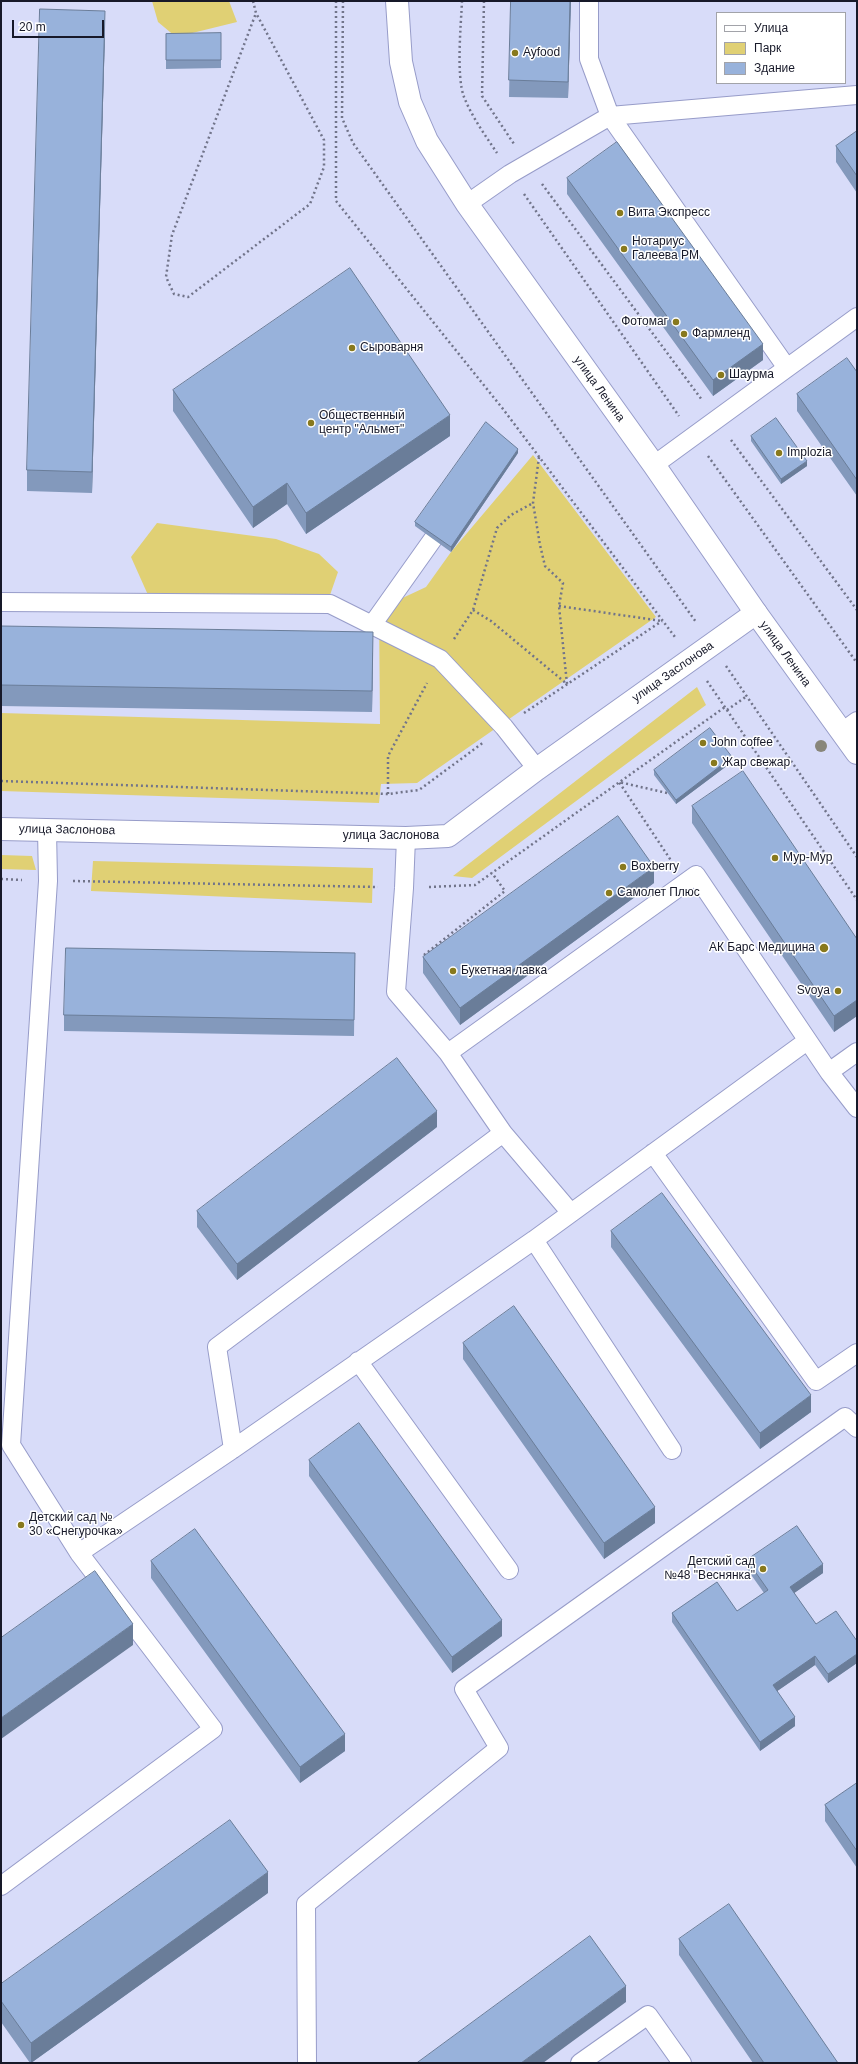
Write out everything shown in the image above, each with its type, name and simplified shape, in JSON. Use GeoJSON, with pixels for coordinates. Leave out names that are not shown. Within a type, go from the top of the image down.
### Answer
{"type":"FeatureCollection","features":[{"type":"Feature","properties":{"kind":"main road","name":"улица Ленина"},"geometry":{"type":"LineString","coordinates":[[397,1],[400,62],[410,102],[427,141],[467,204],[654,465],[756,613],[849,727],[857,753]]}},
{"type":"Feature","properties":{"kind":"main road","name":"улица Заслонова"},"geometry":{"type":"LineString","coordinates":[[1,829],[406,838],[448,836],[537,769],[756,613]]}},
{"type":"Feature","properties":{"kind":"lane"},"geometry":{"type":"LineString","coordinates":[[588,1],[588,59],[610,116],[787,368]]}},
{"type":"Feature","properties":{"kind":"lane"},"geometry":{"type":"LineString","coordinates":[[467,204],[510,174],[610,116],[857,95]]}},
{"type":"Feature","properties":{"kind":"lane"},"geometry":{"type":"LineString","coordinates":[[654,465],[857,317]]}},
{"type":"Feature","properties":{"kind":"lane"},"geometry":{"type":"LineString","coordinates":[[372,625],[434,539]]}},
{"type":"Feature","properties":{"kind":"lane"},"geometry":{"type":"LineString","coordinates":[[1,602],[330,604],[440,659],[504,727],[537,769]]}},
{"type":"Feature","properties":{"kind":"lane"},"geometry":{"type":"LineString","coordinates":[[1,1886],[213,1728],[79,1553],[12,1445],[48,881],[47,830]]}},
{"type":"Feature","properties":{"kind":"lane"},"geometry":{"type":"LineString","coordinates":[[406,838],[404,888],[396,992],[448,1053],[503,1133],[571,1212]]}},
{"type":"Feature","properties":{"kind":"lane"},"geometry":{"type":"LineString","coordinates":[[448,1053],[696,875],[807,1041],[857,1108]]}},
{"type":"Feature","properties":{"kind":"lane"},"geometry":{"type":"LineString","coordinates":[[79,1553],[233,1449],[534,1240],[807,1041]]}},
{"type":"Feature","properties":{"kind":"lane"},"geometry":{"type":"LineString","coordinates":[[829,1072],[857,1052]]}},
{"type":"Feature","properties":{"kind":"lane"},"geometry":{"type":"LineString","coordinates":[[233,1449],[217,1346],[503,1133]]}},
{"type":"Feature","properties":{"kind":"lane"},"geometry":{"type":"LineString","coordinates":[[653,1153],[816,1381],[857,1353]]}},
{"type":"Feature","properties":{"kind":"lane"},"geometry":{"type":"LineString","coordinates":[[534,1240],[672,1450]]}},
{"type":"Feature","properties":{"kind":"lane"},"geometry":{"type":"LineString","coordinates":[[358,1361],[509,1570]]}},
{"type":"Feature","properties":{"kind":"lane"},"geometry":{"type":"LineString","coordinates":[[307,2063],[306,1904],[499,1748],[464,1689],[845,1416],[857,1428]]}},
{"type":"Feature","properties":{"kind":"lane"},"geometry":{"type":"LineString","coordinates":[[580,2063],[648,2015],[682,2063]]}},
{"type":"Feature","properties":{"kind":"path"},"geometry":{"type":"LineString","coordinates":[[253,1],[256,13],[324,140],[324,167],[310,204],[188,297],[174,294],[166,278],[172,235],[256,13]]}},
{"type":"Feature","properties":{"kind":"path"},"geometry":{"type":"LineString","coordinates":[[336,1],[336,201],[503,409],[662,621],[692,658],[857,900]]}},
{"type":"Feature","properties":{"kind":"path"},"geometry":{"type":"LineString","coordinates":[[343,1],[342,118],[353,143],[711,644],[857,857]]}},
{"type":"Feature","properties":{"kind":"path"},"geometry":{"type":"LineString","coordinates":[[462,1],[460,64],[463,95],[475,120],[510,174],[694,436],[857,663]]}},
{"type":"Feature","properties":{"kind":"path"},"geometry":{"type":"LineString","coordinates":[[484,1],[482,96],[527,164],[857,610]]}},
{"type":"Feature","properties":{"kind":"path"},"geometry":{"type":"LineString","coordinates":[[539,457],[533,503],[545,566],[563,583],[559,606],[568,684]]}},
{"type":"Feature","properties":{"kind":"path"},"geometry":{"type":"LineString","coordinates":[[388,794],[388,756],[440,659],[473,610],[497,528],[511,516],[533,503]]}},
{"type":"Feature","properties":{"kind":"path"},"geometry":{"type":"LineString","coordinates":[[559,606],[662,621]]}},
{"type":"Feature","properties":{"kind":"path"},"geometry":{"type":"LineString","coordinates":[[473,610],[491,621],[568,684]]}},
{"type":"Feature","properties":{"kind":"path"},"geometry":{"type":"LineString","coordinates":[[1,781],[388,794],[419,790],[504,727],[662,621]]}},
{"type":"Feature","properties":{"kind":"path"},"geometry":{"type":"LineString","coordinates":[[727,710],[747,696]]}},
{"type":"Feature","properties":{"kind":"path"},"geometry":{"type":"LineString","coordinates":[[667,793],[619,782],[678,870],[679,887]]}},
{"type":"Feature","properties":{"kind":"path"},"geometry":{"type":"LineString","coordinates":[[397,976],[505,891],[492,873]]}},
{"type":"Feature","properties":{"kind":"green space"},"geometry":{"type":"Polygon","coordinates":[[[152,1],[229,1],[237,22],[176,37],[158,22],[152,1]]]}},
{"type":"Feature","properties":{"kind":"green space"},"geometry":{"type":"Polygon","coordinates":[[[533,455],[656,617],[417,783],[381,784],[379,803],[1,791],[1,713],[380,724],[379,609],[426,587],[451,552],[533,455]]]}},
{"type":"Feature","properties":{"kind":"green space"},"geometry":{"type":"Polygon","coordinates":[[[157,523],[276,539],[319,554],[338,572],[330,595],[148,595],[131,557],[157,523]]]}},
{"type":"Feature","properties":{"kind":"green space"},"geometry":{"type":"Polygon","coordinates":[[[697,687],[706,705],[472,878],[453,876],[697,687]]]}},
{"type":"Feature","properties":{"kind":"green space"},"geometry":{"type":"Polygon","coordinates":[[[1,855],[32,856],[36,870],[1,869],[1,855]]]}},
{"type":"Feature","properties":{"kind":"green space"},"geometry":{"type":"Polygon","coordinates":[[[93,861],[373,868],[372,903],[91,891],[93,861]]]}},
{"type":"Feature","properties":{"kind":"building"},"geometry":{"type":"Polygon","coordinates":[[[511,1],[570,1],[568,82],[509,80],[511,1]]]}},
{"type":"Feature","properties":{"kind":"building"},"geometry":{"type":"Polygon","coordinates":[[[40,9],[105,11],[92,472],[27,470],[40,9]]]}},
{"type":"Feature","properties":{"kind":"building"},"geometry":{"type":"Polygon","coordinates":[[[221,33],[221,60],[166,60],[166,34],[221,33]]]}},
{"type":"Feature","properties":{"kind":"building"},"geometry":{"type":"Polygon","coordinates":[[[857,131],[857,176],[836,146],[857,131]]]}},
{"type":"Feature","properties":{"kind":"building"},"geometry":{"type":"Polygon","coordinates":[[[617,142],[763,344],[713,380],[567,178],[617,142]]]}},
{"type":"Feature","properties":{"kind":"building","name":"Общественный центр \"Альмет\""},"geometry":{"type":"Polygon","coordinates":[[[350,268],[450,415],[306,513],[287,483],[253,507],[173,390],[350,268]]]}},
{"type":"Feature","properties":{"kind":"building"},"geometry":{"type":"Polygon","coordinates":[[[847,358],[857,372],[857,480],[797,394],[847,358]]]}},
{"type":"Feature","properties":{"kind":"building","name":"Implozia"},"geometry":{"type":"Polygon","coordinates":[[[776,418],[807,461],[781,479],[751,436],[776,418]]]}},
{"type":"Feature","properties":{"kind":"building"},"geometry":{"type":"Polygon","coordinates":[[[486,422],[518,449],[451,547],[415,522],[486,422]]]}},
{"type":"Feature","properties":{"kind":"building"},"geometry":{"type":"Polygon","coordinates":[[[1,626],[373,632],[372,691],[1,685],[1,626]]]}},
{"type":"Feature","properties":{"kind":"building"},"geometry":{"type":"Polygon","coordinates":[[[710,728],[732,757],[676,800],[654,770],[710,728]]]}},
{"type":"Feature","properties":{"kind":"building"},"geometry":{"type":"Polygon","coordinates":[[[743,771],[857,939],[857,1000],[834,1016],[692,806],[743,771]]]}},
{"type":"Feature","properties":{"kind":"building"},"geometry":{"type":"Polygon","coordinates":[[[618,816],[654,867],[460,1008],[423,957],[618,816]]]}},
{"type":"Feature","properties":{"kind":"building"},"geometry":{"type":"Polygon","coordinates":[[[66,948],[355,953],[354,1020],[64,1015],[66,948]]]}},
{"type":"Feature","properties":{"kind":"building"},"geometry":{"type":"Polygon","coordinates":[[[397,1058],[437,1111],[237,1264],[197,1211],[397,1058]]]}},
{"type":"Feature","properties":{"kind":"building"},"geometry":{"type":"Polygon","coordinates":[[[662,1193],[811,1395],[760,1433],[611,1231],[662,1193]]]}},
{"type":"Feature","properties":{"kind":"building"},"geometry":{"type":"Polygon","coordinates":[[[514,1306],[655,1507],[604,1543],[463,1343],[514,1306]]]}},
{"type":"Feature","properties":{"kind":"building"},"geometry":{"type":"Polygon","coordinates":[[[359,1423],[502,1620],[452,1657],[309,1460],[359,1423]]]}},
{"type":"Feature","properties":{"kind":"building"},"geometry":{"type":"Polygon","coordinates":[[[797,1526],[823,1564],[790,1587],[816,1624],[836,1611],[857,1641],[857,1654],[828,1674],[815,1656],[773,1685],[795,1717],[760,1742],[672,1613],[717,1582],[737,1611],[768,1590],[747,1560],[797,1526]]]}},
{"type":"Feature","properties":{"kind":"building"},"geometry":{"type":"Polygon","coordinates":[[[195,1529],[345,1734],[300,1767],[151,1561],[195,1529]]]}},
{"type":"Feature","properties":{"kind":"building"},"geometry":{"type":"Polygon","coordinates":[[[95,1571],[133,1624],[1,1718],[1,1638],[95,1571]]]}},
{"type":"Feature","properties":{"kind":"building"},"geometry":{"type":"Polygon","coordinates":[[[857,1783],[857,1851],[825,1805],[857,1783]]]}},
{"type":"Feature","properties":{"kind":"building"},"geometry":{"type":"Polygon","coordinates":[[[230,1820],[268,1872],[31,2043],[1,2001],[1,1984],[230,1820]]]}},
{"type":"Feature","properties":{"kind":"building"},"geometry":{"type":"Polygon","coordinates":[[[729,1904],[838,2063],[764,2063],[679,1939],[729,1904]]]}},
{"type":"Feature","properties":{"kind":"building"},"geometry":{"type":"Polygon","coordinates":[[[590,1936],[626,1986],[521,2063],[417,2063],[590,1936]]]}},
{"type":"Feature","properties":{"kind":"place","name":"Ayfood"},"geometry":{"type":"Point","coordinates":[515,53]}},
{"type":"Feature","properties":{"kind":"place","name":"Вита Экспресс"},"geometry":{"type":"Point","coordinates":[620,213]}},
{"type":"Feature","properties":{"kind":"place","name":"Нотариус Галеева РМ"},"geometry":{"type":"Point","coordinates":[624,249]}},
{"type":"Feature","properties":{"kind":"place","name":"Фотомаг"},"geometry":{"type":"Point","coordinates":[676,322]}},
{"type":"Feature","properties":{"kind":"place","name":"Фармленд"},"geometry":{"type":"Point","coordinates":[684,334]}},
{"type":"Feature","properties":{"kind":"place","name":"Сыроварня"},"geometry":{"type":"Point","coordinates":[352,348]}},
{"type":"Feature","properties":{"kind":"place","name":"Шаурма"},"geometry":{"type":"Point","coordinates":[721,375]}},
{"type":"Feature","properties":{"kind":"place","name":"Общественный центр \"Альмет\""},"geometry":{"type":"Point","coordinates":[311,423]}},
{"type":"Feature","properties":{"kind":"place","name":"Implozia"},"geometry":{"type":"Point","coordinates":[779,453]}},
{"type":"Feature","properties":{"kind":"place","name":"John coffee"},"geometry":{"type":"Point","coordinates":[703,743]}},
{"type":"Feature","properties":{"kind":"place","name":"Жар свежар"},"geometry":{"type":"Point","coordinates":[714,763]}},
{"type":"Feature","properties":{"kind":"place","name":"Мур-Мур"},"geometry":{"type":"Point","coordinates":[775,858]}},
{"type":"Feature","properties":{"kind":"place","name":"Boxberry"},"geometry":{"type":"Point","coordinates":[623,867]}},
{"type":"Feature","properties":{"kind":"place","name":"Самолет Плюс"},"geometry":{"type":"Point","coordinates":[609,893]}},
{"type":"Feature","properties":{"kind":"place","name":"АК Барс Медицина"},"geometry":{"type":"Point","coordinates":[824,948]}},
{"type":"Feature","properties":{"kind":"place","name":"Букетная лавка"},"geometry":{"type":"Point","coordinates":[453,971]}},
{"type":"Feature","properties":{"kind":"place","name":"Svoya"},"geometry":{"type":"Point","coordinates":[838,991]}},
{"type":"Feature","properties":{"kind":"place","name":"Детский сад № 30 «Снегурочка»"},"geometry":{"type":"Point","coordinates":[21,1525]}},
{"type":"Feature","properties":{"kind":"place","name":"Детский сад №48 \"Веснянка\""},"geometry":{"type":"Point","coordinates":[763,1569]}}]}
